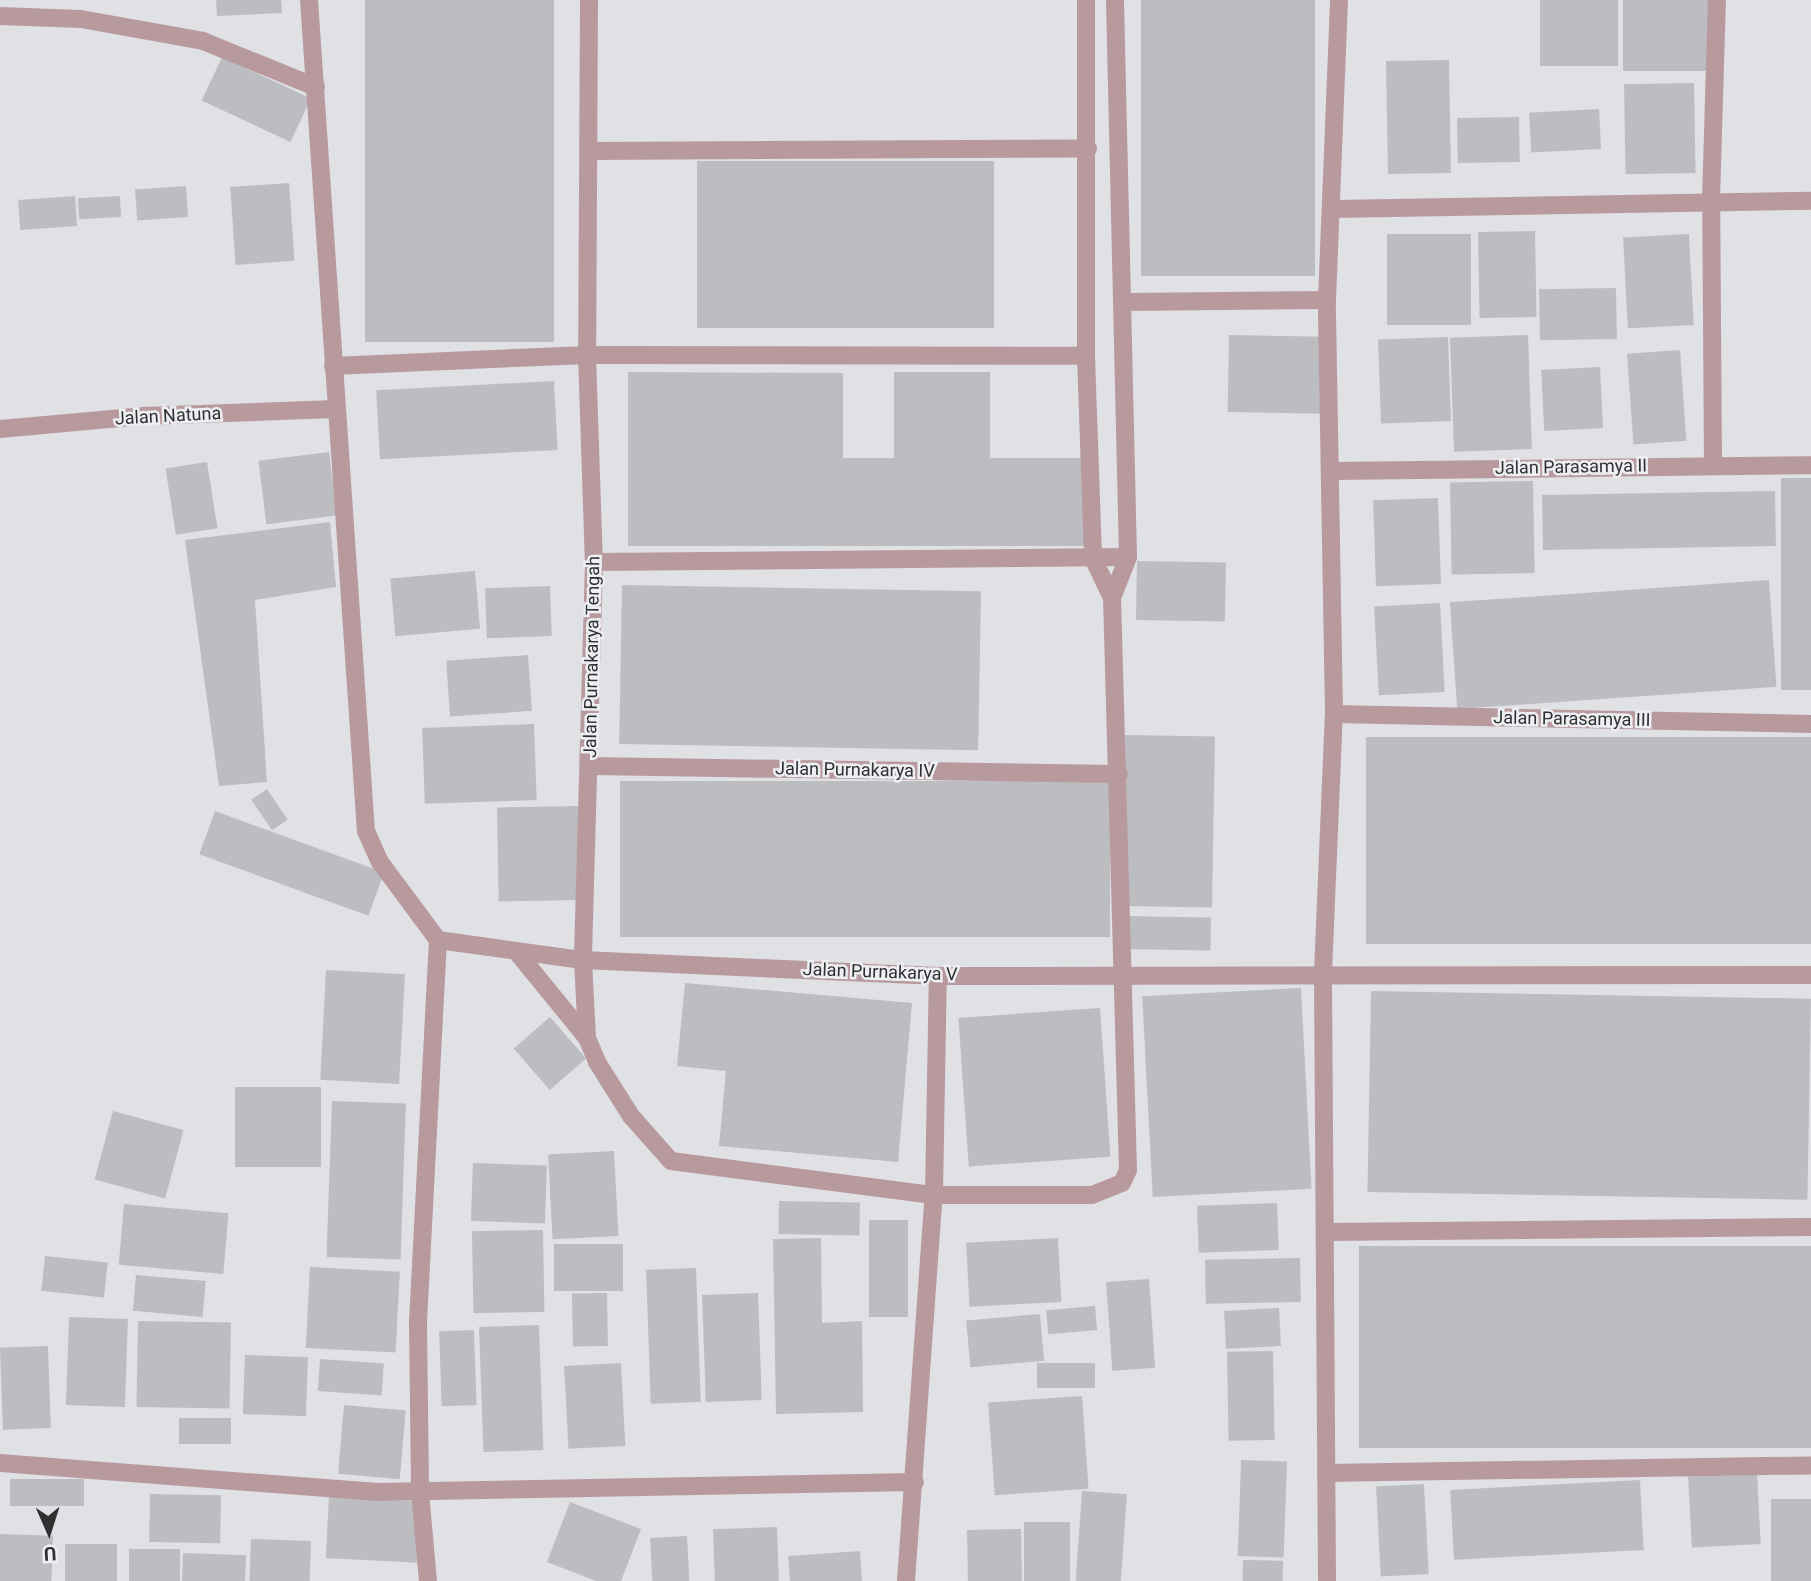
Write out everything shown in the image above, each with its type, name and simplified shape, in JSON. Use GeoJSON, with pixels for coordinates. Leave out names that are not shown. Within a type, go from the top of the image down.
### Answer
{"type":"FeatureCollection","features":[{"type":"Feature","properties":{"kind":"street"},"geometry":{"type":"LineString","coordinates":[[309,0],[366,831],[380,862],[438,940],[418,1323],[420,1492],[428,1581]]}},
{"type":"Feature","properties":{"kind":"street","name":"Jalan Purnakarya Tengah"},"geometry":{"type":"LineString","coordinates":[[587,1038],[583,960],[591,766],[594,562],[587,355],[589,0]]}},
{"type":"Feature","properties":{"kind":"street"},"geometry":{"type":"LineString","coordinates":[[516,951],[587,1038],[631,1116],[671,1161],[934,1195],[1092,1195],[1122,1183],[1128,1170],[1120,974],[1119,774],[1112,598],[1093,558],[1086,356],[1086,0]]}},
{"type":"Feature","properties":{"kind":"street"},"geometry":{"type":"LineString","coordinates":[[1112,598],[1128,557],[1125,302],[1115,0]]}},
{"type":"Feature","properties":{"kind":"street"},"geometry":{"type":"LineString","coordinates":[[1326,1581],[1323,973],[1334,714],[1332,471],[1326,300],[1334,209],[1339,0]]}},
{"type":"Feature","properties":{"kind":"street"},"geometry":{"type":"LineString","coordinates":[[1713,464],[1711,200],[1717,0]]}},
{"type":"Feature","properties":{"kind":"street"},"geometry":{"type":"LineString","coordinates":[[0,16],[80,19],[203,41],[316,87]]}},
{"type":"Feature","properties":{"kind":"street"},"geometry":{"type":"LineString","coordinates":[[590,151],[1088,148]]}},
{"type":"Feature","properties":{"kind":"street"},"geometry":{"type":"LineString","coordinates":[[1334,209],[1711,200],[1811,201]]}},
{"type":"Feature","properties":{"kind":"street"},"geometry":{"type":"LineString","coordinates":[[1125,302],[1326,300]]}},
{"type":"Feature","properties":{"kind":"street"},"geometry":{"type":"LineString","coordinates":[[333,366],[587,355],[1086,356]]}},
{"type":"Feature","properties":{"kind":"street","name":"Jalan Natuna"},"geometry":{"type":"LineString","coordinates":[[0,429],[144,416],[335,409]]}},
{"type":"Feature","properties":{"kind":"street","name":"Jalan Parasamya II"},"geometry":{"type":"LineString","coordinates":[[1332,471],[1713,464],[1811,465]]}},
{"type":"Feature","properties":{"kind":"street"},"geometry":{"type":"LineString","coordinates":[[594,562],[1128,557]]}},
{"type":"Feature","properties":{"kind":"street","name":"Jalan Parasamya III"},"geometry":{"type":"LineString","coordinates":[[1334,714],[1811,724]]}},
{"type":"Feature","properties":{"kind":"street","name":"Jalan Purnakarya IV"},"geometry":{"type":"LineString","coordinates":[[591,766],[1119,774]]}},
{"type":"Feature","properties":{"kind":"street","name":"Jalan Purnakarya V"},"geometry":{"type":"LineString","coordinates":[[438,940],[583,960],[938,976],[1323,973],[1811,975]]}},
{"type":"Feature","properties":{"kind":"street"},"geometry":{"type":"LineString","coordinates":[[906,1581],[934,1195],[938,976]]}},
{"type":"Feature","properties":{"kind":"street"},"geometry":{"type":"LineString","coordinates":[[1326,1232],[1811,1227]]}},
{"type":"Feature","properties":{"kind":"street"},"geometry":{"type":"LineString","coordinates":[[0,1463],[420,1492],[915,1482]]}},
{"type":"Feature","properties":{"kind":"street"},"geometry":{"type":"LineString","coordinates":[[1326,1473],[1811,1465]]}},
{"type":"Feature","properties":{"kind":"building"},"geometry":{"type":"Polygon","coordinates":[[[216,0],[281,0],[282,13],[217,16],[216,0]]]}},
{"type":"Feature","properties":{"kind":"building"},"geometry":{"type":"Polygon","coordinates":[[[365,0],[554,0],[554,342],[365,342],[365,0]]]}},
{"type":"Feature","properties":{"kind":"building"},"geometry":{"type":"Polygon","coordinates":[[[1141,0],[1315,0],[1315,276],[1141,276],[1141,0]]]}},
{"type":"Feature","properties":{"kind":"building"},"geometry":{"type":"Polygon","coordinates":[[[1540,0],[1618,0],[1618,66],[1540,66],[1540,0]]]}},
{"type":"Feature","properties":{"kind":"building"},"geometry":{"type":"Polygon","coordinates":[[[1623,0],[1708,0],[1708,71],[1623,71],[1623,0]]]}},
{"type":"Feature","properties":{"kind":"building"},"geometry":{"type":"Polygon","coordinates":[[[222,57],[311,98],[291,142],[202,101],[222,57]]]}},
{"type":"Feature","properties":{"kind":"building"},"geometry":{"type":"Polygon","coordinates":[[[1449,60],[1451,173],[1388,174],[1386,61],[1449,60]]]}},
{"type":"Feature","properties":{"kind":"building"},"geometry":{"type":"Polygon","coordinates":[[[1694,83],[1696,173],[1626,174],[1624,84],[1694,83]]]}},
{"type":"Feature","properties":{"kind":"building"},"geometry":{"type":"Polygon","coordinates":[[[1599,109],[1601,149],[1531,153],[1529,113],[1599,109]]]}},
{"type":"Feature","properties":{"kind":"building"},"geometry":{"type":"Polygon","coordinates":[[[1519,117],[1520,162],[1458,163],[1457,118],[1519,117]]]}},
{"type":"Feature","properties":{"kind":"building"},"geometry":{"type":"Polygon","coordinates":[[[697,161],[994,161],[994,328],[697,328],[697,161]]]}},
{"type":"Feature","properties":{"kind":"building"},"geometry":{"type":"Polygon","coordinates":[[[289,183],[294,261],[236,265],[230,187],[289,183]]]}},
{"type":"Feature","properties":{"kind":"building"},"geometry":{"type":"Polygon","coordinates":[[[186,186],[188,217],[137,220],[135,190],[186,186]]]}},
{"type":"Feature","properties":{"kind":"building"},"geometry":{"type":"Polygon","coordinates":[[[75,196],[77,226],[20,230],[18,200],[75,196]]]}},
{"type":"Feature","properties":{"kind":"building"},"geometry":{"type":"Polygon","coordinates":[[[120,196],[121,217],[79,219],[78,198],[120,196]]]}},
{"type":"Feature","properties":{"kind":"building"},"geometry":{"type":"Polygon","coordinates":[[[1535,231],[1537,317],[1480,318],[1478,232],[1535,231]]]}},
{"type":"Feature","properties":{"kind":"building"},"geometry":{"type":"Polygon","coordinates":[[[1387,234],[1471,234],[1471,325],[1387,325],[1387,234]]]}},
{"type":"Feature","properties":{"kind":"building"},"geometry":{"type":"Polygon","coordinates":[[[1689,234],[1694,325],[1628,328],[1623,237],[1689,234]]]}},
{"type":"Feature","properties":{"kind":"building"},"geometry":{"type":"Polygon","coordinates":[[[1616,288],[1617,339],[1540,340],[1539,289],[1616,288]]]}},
{"type":"Feature","properties":{"kind":"building"},"geometry":{"type":"Polygon","coordinates":[[[1229,335],[1323,337],[1322,414],[1228,412],[1229,335]]]}},
{"type":"Feature","properties":{"kind":"building"},"geometry":{"type":"Polygon","coordinates":[[[1528,335],[1532,449],[1454,452],[1450,338],[1528,335]]]}},
{"type":"Feature","properties":{"kind":"building"},"geometry":{"type":"Polygon","coordinates":[[[1448,337],[1451,421],[1381,423],[1378,339],[1448,337]]]}},
{"type":"Feature","properties":{"kind":"building"},"geometry":{"type":"Polygon","coordinates":[[[1680,350],[1686,441],[1633,444],[1627,354],[1680,350]]]}},
{"type":"Feature","properties":{"kind":"building"},"geometry":{"type":"Polygon","coordinates":[[[1600,367],[1603,428],[1544,431],[1541,370],[1600,367]]]}},
{"type":"Feature","properties":{"kind":"building"},"geometry":{"type":"Polygon","coordinates":[[[628,372],[843,373],[843,458],[894,458],[894,372],[990,372],[990,458],[1086,458],[1085,546],[628,546],[628,372]]]}},
{"type":"Feature","properties":{"kind":"building"},"geometry":{"type":"Polygon","coordinates":[[[554,381],[558,450],[380,459],[376,390],[554,381]]]}},
{"type":"Feature","properties":{"kind":"building"},"geometry":{"type":"Polygon","coordinates":[[[329,452],[337,516],[266,524],[259,461],[329,452]]]}},
{"type":"Feature","properties":{"kind":"building"},"geometry":{"type":"Polygon","coordinates":[[[207,462],[217,528],[176,535],[166,469],[207,462]]]}},
{"type":"Feature","properties":{"kind":"building"},"geometry":{"type":"Polygon","coordinates":[[[1781,478],[1811,478],[1811,690],[1781,690],[1781,478]]]}},
{"type":"Feature","properties":{"kind":"building"},"geometry":{"type":"Polygon","coordinates":[[[1533,481],[1535,573],[1452,574],[1450,482],[1533,481]]]}},
{"type":"Feature","properties":{"kind":"building"},"geometry":{"type":"Polygon","coordinates":[[[1775,491],[1776,546],[1543,550],[1542,495],[1775,491]]]}},
{"type":"Feature","properties":{"kind":"building"},"geometry":{"type":"Polygon","coordinates":[[[1438,498],[1441,584],[1376,586],[1373,500],[1438,498]]]}},
{"type":"Feature","properties":{"kind":"building"},"geometry":{"type":"Polygon","coordinates":[[[330,522],[336,587],[255,600],[267,782],[219,786],[185,540],[330,522]]]}},
{"type":"Feature","properties":{"kind":"building"},"geometry":{"type":"Polygon","coordinates":[[[1137,561],[1226,563],[1225,622],[1136,620],[1137,561]]]}},
{"type":"Feature","properties":{"kind":"building"},"geometry":{"type":"Polygon","coordinates":[[[475,571],[480,629],[395,636],[390,578],[475,571]]]}},
{"type":"Feature","properties":{"kind":"building"},"geometry":{"type":"Polygon","coordinates":[[[1769,580],[1776,687],[1457,709],[1450,602],[1769,580]]]}},
{"type":"Feature","properties":{"kind":"building"},"geometry":{"type":"Polygon","coordinates":[[[622,585],[981,591],[978,750],[619,744],[622,585]]]}},
{"type":"Feature","properties":{"kind":"building"},"geometry":{"type":"Polygon","coordinates":[[[550,586],[552,636],[487,638],[485,588],[550,586]]]}},
{"type":"Feature","properties":{"kind":"building"},"geometry":{"type":"Polygon","coordinates":[[[1440,603],[1445,692],[1379,695],[1374,606],[1440,603]]]}},
{"type":"Feature","properties":{"kind":"building"},"geometry":{"type":"Polygon","coordinates":[[[528,655],[532,711],[450,717],[446,661],[528,655]]]}},
{"type":"Feature","properties":{"kind":"building"},"geometry":{"type":"Polygon","coordinates":[[[534,724],[537,800],[425,804],[422,728],[534,724]]]}},
{"type":"Feature","properties":{"kind":"building"},"geometry":{"type":"Polygon","coordinates":[[[1125,735],[1215,737],[1212,908],[1122,906],[1125,735]]]}},
{"type":"Feature","properties":{"kind":"building"},"geometry":{"type":"Polygon","coordinates":[[[1366,737],[1811,737],[1811,944],[1366,944],[1366,737]]]}},
{"type":"Feature","properties":{"kind":"building"},"geometry":{"type":"Polygon","coordinates":[[[620,781],[1110,781],[1110,937],[620,937],[620,781]]]}},
{"type":"Feature","properties":{"kind":"building"},"geometry":{"type":"Polygon","coordinates":[[[267,789],[288,820],[272,830],[251,800],[267,789]]]}},
{"type":"Feature","properties":{"kind":"building"},"geometry":{"type":"Polygon","coordinates":[[[580,806],[582,900],[499,901],[497,807],[580,806]]]}},
{"type":"Feature","properties":{"kind":"building"},"geometry":{"type":"Polygon","coordinates":[[[215,811],[384,873],[368,916],[199,854],[215,811]]]}},
{"type":"Feature","properties":{"kind":"building"},"geometry":{"type":"Polygon","coordinates":[[[1121,916],[1211,918],[1210,951],[1120,949],[1121,916]]]}},
{"type":"Feature","properties":{"kind":"building"},"geometry":{"type":"Polygon","coordinates":[[[326,970],[405,974],[399,1084],[320,1080],[326,970]]]}},
{"type":"Feature","properties":{"kind":"building"},"geometry":{"type":"Polygon","coordinates":[[[685,983],[912,1003],[898,1162],[719,1146],[726,1071],[677,1066],[685,983]]]}},
{"type":"Feature","properties":{"kind":"building"},"geometry":{"type":"Polygon","coordinates":[[[1301,988],[1312,1189],[1153,1197],[1142,996],[1301,988]]]}},
{"type":"Feature","properties":{"kind":"building"},"geometry":{"type":"Polygon","coordinates":[[[1371,991],[1811,999],[1807,1200],[1367,1192],[1371,991]]]}},
{"type":"Feature","properties":{"kind":"building"},"geometry":{"type":"Polygon","coordinates":[[[1100,1008],[1110,1157],[969,1167],[958,1018],[1100,1008]]]}},
{"type":"Feature","properties":{"kind":"building"},"geometry":{"type":"Polygon","coordinates":[[[550,1017],[586,1059],[550,1090],[514,1048],[550,1017]]]}},
{"type":"Feature","properties":{"kind":"building"},"geometry":{"type":"Polygon","coordinates":[[[235,1087],[321,1087],[321,1167],[235,1167],[235,1087]]]}},
{"type":"Feature","properties":{"kind":"building"},"geometry":{"type":"Polygon","coordinates":[[[332,1101],[406,1104],[401,1259],[327,1257],[332,1101]]]}},
{"type":"Feature","properties":{"kind":"building"},"geometry":{"type":"Polygon","coordinates":[[[113,1111],[184,1130],[165,1198],[95,1180],[113,1111]]]}},
{"type":"Feature","properties":{"kind":"building"},"geometry":{"type":"Polygon","coordinates":[[[614,1151],[618,1236],[553,1239],[548,1154],[614,1151]]]}},
{"type":"Feature","properties":{"kind":"building"},"geometry":{"type":"Polygon","coordinates":[[[473,1163],[547,1166],[545,1224],[471,1221],[473,1163]]]}},
{"type":"Feature","properties":{"kind":"building"},"geometry":{"type":"Polygon","coordinates":[[[779,1201],[860,1202],[859,1235],[778,1234],[779,1201]]]}},
{"type":"Feature","properties":{"kind":"building"},"geometry":{"type":"Polygon","coordinates":[[[1277,1203],[1279,1250],[1199,1253],[1197,1206],[1277,1203]]]}},
{"type":"Feature","properties":{"kind":"building"},"geometry":{"type":"Polygon","coordinates":[[[124,1204],[229,1213],[223,1274],[119,1265],[124,1204]]]}},
{"type":"Feature","properties":{"kind":"building"},"geometry":{"type":"Polygon","coordinates":[[[869,1220],[908,1220],[908,1317],[869,1317],[869,1220]]]}},
{"type":"Feature","properties":{"kind":"building"},"geometry":{"type":"Polygon","coordinates":[[[543,1230],[544,1312],[473,1313],[472,1231],[543,1230]]]}},
{"type":"Feature","properties":{"kind":"building"},"geometry":{"type":"Polygon","coordinates":[[[821,1238],[822,1323],[862,1321],[863,1412],[776,1414],[773,1239],[821,1238]]]}},
{"type":"Feature","properties":{"kind":"building"},"geometry":{"type":"Polygon","coordinates":[[[1058,1238],[1061,1302],[969,1307],[966,1243],[1058,1238]]]}},
{"type":"Feature","properties":{"kind":"building"},"geometry":{"type":"Polygon","coordinates":[[[554,1244],[623,1244],[623,1291],[554,1291],[554,1244]]]}},
{"type":"Feature","properties":{"kind":"building"},"geometry":{"type":"Polygon","coordinates":[[[1359,1246],[1811,1246],[1811,1448],[1359,1448],[1359,1246]]]}},
{"type":"Feature","properties":{"kind":"building"},"geometry":{"type":"Polygon","coordinates":[[[45,1256],[108,1263],[104,1297],[41,1291],[45,1256]]]}},
{"type":"Feature","properties":{"kind":"building"},"geometry":{"type":"Polygon","coordinates":[[[1300,1258],[1301,1302],[1206,1304],[1205,1260],[1300,1258]]]}},
{"type":"Feature","properties":{"kind":"building"},"geometry":{"type":"Polygon","coordinates":[[[310,1267],[400,1272],[396,1353],[306,1348],[310,1267]]]}},
{"type":"Feature","properties":{"kind":"building"},"geometry":{"type":"Polygon","coordinates":[[[696,1268],[701,1402],[651,1404],[646,1270],[696,1268]]]}},
{"type":"Feature","properties":{"kind":"building"},"geometry":{"type":"Polygon","coordinates":[[[136,1275],[206,1281],[203,1317],[133,1311],[136,1275]]]}},
{"type":"Feature","properties":{"kind":"building"},"geometry":{"type":"Polygon","coordinates":[[[1149,1279],[1155,1368],[1112,1371],[1106,1282],[1149,1279]]]}},
{"type":"Feature","properties":{"kind":"building"},"geometry":{"type":"Polygon","coordinates":[[[607,1293],[608,1346],[573,1347],[572,1294],[607,1293]]]}},
{"type":"Feature","properties":{"kind":"building"},"geometry":{"type":"Polygon","coordinates":[[[758,1293],[762,1400],[706,1402],[702,1295],[758,1293]]]}},
{"type":"Feature","properties":{"kind":"building"},"geometry":{"type":"Polygon","coordinates":[[[1095,1306],[1097,1330],[1048,1334],[1046,1310],[1095,1306]]]}},
{"type":"Feature","properties":{"kind":"building"},"geometry":{"type":"Polygon","coordinates":[[[1279,1308],[1281,1346],[1226,1349],[1224,1311],[1279,1308]]]}},
{"type":"Feature","properties":{"kind":"building"},"geometry":{"type":"Polygon","coordinates":[[[1040,1314],[1044,1361],[970,1367],[966,1320],[1040,1314]]]}},
{"type":"Feature","properties":{"kind":"building"},"geometry":{"type":"Polygon","coordinates":[[[69,1317],[128,1319],[125,1407],[66,1405],[69,1317]]]}},
{"type":"Feature","properties":{"kind":"building"},"geometry":{"type":"Polygon","coordinates":[[[138,1321],[231,1323],[229,1409],[136,1407],[138,1321]]]}},
{"type":"Feature","properties":{"kind":"building"},"geometry":{"type":"Polygon","coordinates":[[[539,1325],[543,1450],[483,1452],[479,1327],[539,1325]]]}},
{"type":"Feature","properties":{"kind":"building"},"geometry":{"type":"Polygon","coordinates":[[[474,1330],[477,1405],[442,1406],[439,1331],[474,1330]]]}},
{"type":"Feature","properties":{"kind":"building"},"geometry":{"type":"Polygon","coordinates":[[[48,1346],[51,1428],[3,1430],[0,1348],[48,1346]]]}},
{"type":"Feature","properties":{"kind":"building"},"geometry":{"type":"Polygon","coordinates":[[[1273,1351],[1275,1440],[1229,1441],[1227,1352],[1273,1351]]]}},
{"type":"Feature","properties":{"kind":"building"},"geometry":{"type":"Polygon","coordinates":[[[245,1355],[308,1357],[306,1416],[243,1414],[245,1355]]]}},
{"type":"Feature","properties":{"kind":"building"},"geometry":{"type":"Polygon","coordinates":[[[320,1359],[384,1363],[382,1395],[318,1391],[320,1359]]]}},
{"type":"Feature","properties":{"kind":"building"},"geometry":{"type":"Polygon","coordinates":[[[621,1363],[625,1446],[568,1449],[564,1366],[621,1363]]]}},
{"type":"Feature","properties":{"kind":"building"},"geometry":{"type":"Polygon","coordinates":[[[1037,1363],[1095,1363],[1095,1388],[1037,1388],[1037,1363]]]}},
{"type":"Feature","properties":{"kind":"building"},"geometry":{"type":"Polygon","coordinates":[[[1082,1396],[1088,1489],[995,1495],[988,1403],[1082,1396]]]}},
{"type":"Feature","properties":{"kind":"building"},"geometry":{"type":"Polygon","coordinates":[[[344,1405],[406,1410],[400,1479],[338,1474],[344,1405]]]}},
{"type":"Feature","properties":{"kind":"building"},"geometry":{"type":"Polygon","coordinates":[[[179,1418],[231,1418],[231,1444],[179,1444],[179,1418]]]}},
{"type":"Feature","properties":{"kind":"building"},"geometry":{"type":"Polygon","coordinates":[[[1241,1460],[1287,1462],[1284,1558],[1238,1556],[1241,1460]]]}},
{"type":"Feature","properties":{"kind":"building"},"geometry":{"type":"Polygon","coordinates":[[[1757,1473],[1761,1544],[1692,1548],[1688,1477],[1757,1473]]]}},
{"type":"Feature","properties":{"kind":"building"},"geometry":{"type":"Polygon","coordinates":[[[10,1479],[84,1479],[84,1506],[10,1506],[10,1479]]]}},
{"type":"Feature","properties":{"kind":"building"},"geometry":{"type":"Polygon","coordinates":[[[1640,1480],[1644,1550],[1454,1560],[1450,1490],[1640,1480]]]}},
{"type":"Feature","properties":{"kind":"building"},"geometry":{"type":"Polygon","coordinates":[[[1424,1484],[1429,1574],[1381,1576],[1376,1487],[1424,1484]]]}},
{"type":"Feature","properties":{"kind":"building"},"geometry":{"type":"Polygon","coordinates":[[[1082,1491],[1127,1494],[1121,1581],[1076,1581],[1082,1491]]]}},
{"type":"Feature","properties":{"kind":"building"},"geometry":{"type":"Polygon","coordinates":[[[150,1494],[221,1495],[220,1543],[149,1542],[150,1494]]]}},
{"type":"Feature","properties":{"kind":"building"},"geometry":{"type":"Polygon","coordinates":[[[329,1497],[420,1502],[417,1563],[326,1558],[329,1497]]]}},
{"type":"Feature","properties":{"kind":"building"},"geometry":{"type":"Polygon","coordinates":[[[1771,1499],[1811,1499],[1811,1581],[1771,1581],[1771,1499]]]}},
{"type":"Feature","properties":{"kind":"building"},"geometry":{"type":"Polygon","coordinates":[[[570,1502],[641,1529],[621,1581],[596,1581],[547,1562],[570,1502]]]}},
{"type":"Feature","properties":{"kind":"building"},"geometry":{"type":"Polygon","coordinates":[[[1024,1522],[1070,1522],[1070,1581],[1024,1581],[1024,1522]]]}},
{"type":"Feature","properties":{"kind":"building"},"geometry":{"type":"Polygon","coordinates":[[[777,1527],[779,1581],[715,1581],[713,1529],[777,1527]]]}},
{"type":"Feature","properties":{"kind":"building"},"geometry":{"type":"Polygon","coordinates":[[[1021,1529],[1022,1581],[968,1581],[967,1530],[1021,1529]]]}},
{"type":"Feature","properties":{"kind":"building"},"geometry":{"type":"Polygon","coordinates":[[[0,1534],[53,1536],[51,1581],[0,1581],[0,1534]]]}},
{"type":"Feature","properties":{"kind":"building"},"geometry":{"type":"Polygon","coordinates":[[[687,1536],[689,1581],[652,1581],[650,1538],[687,1536]]]}},
{"type":"Feature","properties":{"kind":"building"},"geometry":{"type":"Polygon","coordinates":[[[251,1539],[311,1541],[310,1581],[250,1581],[251,1539]]]}},
{"type":"Feature","properties":{"kind":"building"},"geometry":{"type":"Polygon","coordinates":[[[65,1544],[117,1544],[117,1581],[65,1581],[65,1544]]]}},
{"type":"Feature","properties":{"kind":"building"},"geometry":{"type":"Polygon","coordinates":[[[129,1549],[180,1549],[180,1581],[129,1581],[129,1549]]]}},
{"type":"Feature","properties":{"kind":"building"},"geometry":{"type":"Polygon","coordinates":[[[860,1551],[862,1581],[790,1581],[788,1556],[860,1551]]]}},
{"type":"Feature","properties":{"kind":"building"},"geometry":{"type":"Polygon","coordinates":[[[183,1553],[246,1555],[245,1581],[182,1581],[183,1553]]]}},
{"type":"Feature","properties":{"kind":"building"},"geometry":{"type":"Polygon","coordinates":[[[1243,1560],[1283,1561],[1283,1581],[1243,1581],[1243,1560]]]}}]}
